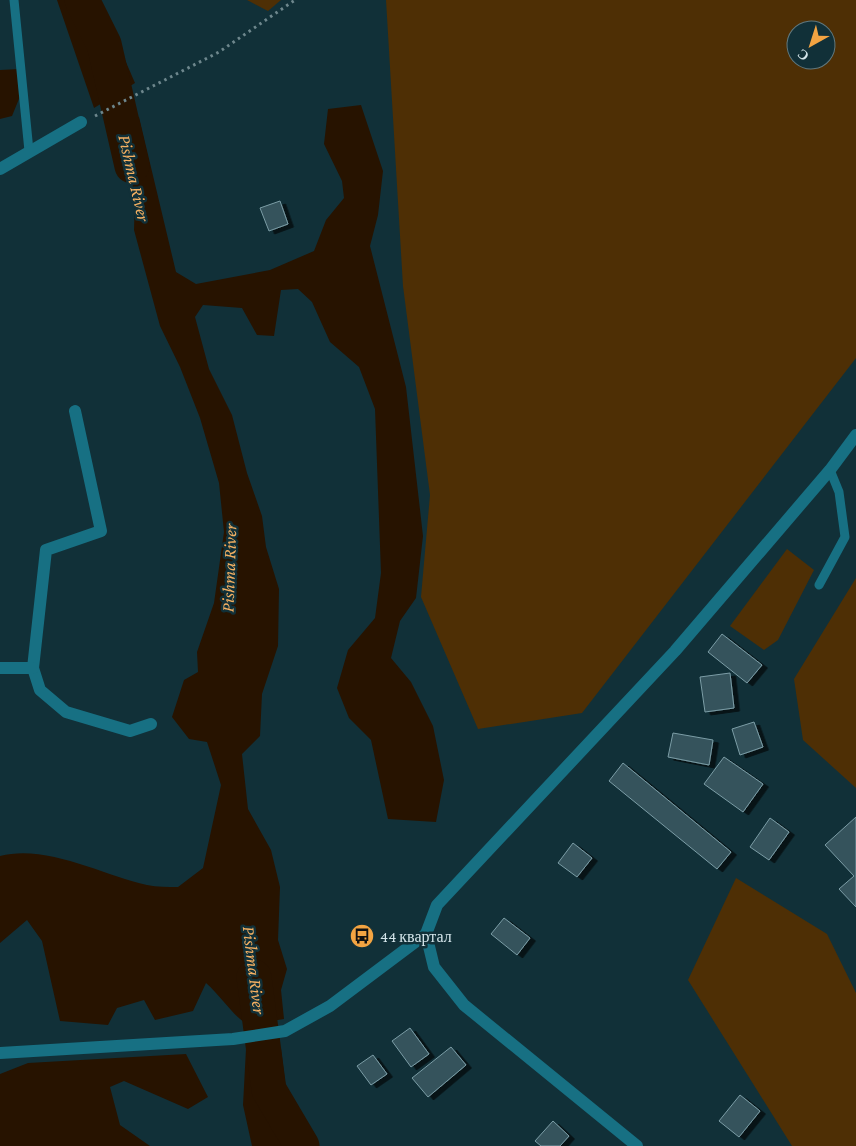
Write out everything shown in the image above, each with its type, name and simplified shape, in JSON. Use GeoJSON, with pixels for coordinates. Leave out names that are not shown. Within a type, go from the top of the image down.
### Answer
{"type":"FeatureCollection","features":[{"type":"Feature","properties":{"kind":"street"},"geometry":{"type":"LineString","coordinates":[[0,169],[80,122]]}},
{"type":"Feature","properties":{"kind":"street"},"geometry":{"type":"LineString","coordinates":[[76,411],[102,531],[46,550],[34,668],[40,690],[66,712],[130,731],[151,724]]}},
{"type":"Feature","properties":{"kind":"street"},"geometry":{"type":"LineString","coordinates":[[0,1053],[233,1039],[285,1031],[330,1006],[426,934],[437,905],[675,651],[830,470],[856,435]]}},
{"type":"Feature","properties":{"kind":"street"},"geometry":{"type":"LineString","coordinates":[[0,668],[34,668]]}},
{"type":"Feature","properties":{"kind":"street"},"geometry":{"type":"LineString","coordinates":[[426,934],[434,967],[464,1005],[637,1146]]}},
{"type":"Feature","properties":{"kind":"lane"},"geometry":{"type":"LineString","coordinates":[[14,0],[29,152]]}},
{"type":"Feature","properties":{"kind":"lane"},"geometry":{"type":"LineString","coordinates":[[819,585],[845,536],[839,492],[830,470]]}},
{"type":"Feature","properties":{"kind":"path"},"geometry":{"type":"LineString","coordinates":[[80,122],[142,93],[219,52],[295,0]]}},
{"type":"Feature","properties":{"kind":"shaded area"},"geometry":{"type":"Polygon","coordinates":[[[247,0],[281,0],[268,11],[247,0]]]}},
{"type":"Feature","properties":{"kind":"shaded area"},"geometry":{"type":"Polygon","coordinates":[[[386,0],[856,0],[856,358],[582,713],[478,729],[421,597],[430,495],[403,286],[386,0]]]}},
{"type":"Feature","properties":{"kind":"shaded area"},"geometry":{"type":"Polygon","coordinates":[[[787,549],[814,570],[778,640],[764,650],[730,626],[787,549]]]}},
{"type":"Feature","properties":{"kind":"shaded area"},"geometry":{"type":"Polygon","coordinates":[[[856,578],[856,788],[803,740],[794,679],[856,578]]]}},
{"type":"Feature","properties":{"kind":"shaded area"},"geometry":{"type":"Polygon","coordinates":[[[736,878],[827,934],[856,993],[856,1146],[792,1146],[688,980],[736,878]]]}},
{"type":"Feature","properties":{"kind":"water"},"geometry":{"type":"Polygon","coordinates":[[[57,0],[99,0],[135,83],[94,108],[57,0]]]}},
{"type":"Feature","properties":{"kind":"water"},"geometry":{"type":"Polygon","coordinates":[[[19,69],[21,94],[12,116],[0,119],[0,70],[19,69]]]}},
{"type":"Feature","properties":{"kind":"water"},"geometry":{"type":"Polygon","coordinates":[[[361,105],[383,171],[378,215],[370,246],[406,387],[423,536],[416,598],[400,621],[391,658],[411,682],[433,726],[444,780],[436,822],[388,819],[371,740],[349,718],[337,688],[348,650],[375,618],[381,573],[375,409],[359,367],[330,342],[312,302],[298,289],[281,290],[274,336],[257,335],[242,308],[203,305],[195,317],[209,369],[232,415],[247,473],[262,516],[266,547],[279,589],[278,646],[262,694],[260,736],[242,754],[248,809],[271,850],[280,887],[278,940],[287,969],[281,990],[284,1019],[248,1025],[206,983],[193,1011],[155,1020],[144,1000],[117,1008],[108,1025],[60,1021],[42,941],[27,920],[0,943],[0,856],[18,853],[55,857],[147,885],[178,887],[203,868],[221,785],[207,742],[189,739],[172,717],[184,680],[198,672],[197,652],[214,603],[224,532],[219,483],[200,418],[180,367],[160,326],[134,230],[135,196],[119,164],[108,122],[139,117],[176,272],[196,284],[270,270],[314,251],[326,220],[344,198],[342,181],[324,144],[328,109],[361,105]]]}},
{"type":"Feature","properties":{"kind":"water"},"geometry":{"type":"Polygon","coordinates":[[[246,1049],[281,1049],[289,1113],[316,1146],[252,1146],[243,1105],[246,1049]]]}},
{"type":"Feature","properties":{"kind":"water"},"geometry":{"type":"Polygon","coordinates":[[[186,1054],[208,1097],[188,1109],[124,1081],[110,1087],[120,1125],[150,1146],[0,1146],[0,1074],[28,1063],[186,1054]]]}},
{"type":"Feature","properties":{"kind":"building"},"geometry":{"type":"Polygon","coordinates":[[[280,201],[288,224],[269,231],[260,208],[280,201]]]}},
{"type":"Feature","properties":{"kind":"building"},"geometry":{"type":"Polygon","coordinates":[[[722,634],[762,665],[747,683],[708,652],[722,634]]]}},
{"type":"Feature","properties":{"kind":"building"},"geometry":{"type":"Polygon","coordinates":[[[730,673],[734,708],[705,712],[700,677],[730,673]]]}},
{"type":"Feature","properties":{"kind":"building"},"geometry":{"type":"Polygon","coordinates":[[[754,722],[763,747],[740,755],[732,729],[754,722]]]}},
{"type":"Feature","properties":{"kind":"building"},"geometry":{"type":"Polygon","coordinates":[[[673,733],[713,740],[709,765],[668,757],[673,733]]]}},
{"type":"Feature","properties":{"kind":"building"},"geometry":{"type":"Polygon","coordinates":[[[724,757],[763,784],[743,812],[704,784],[724,757]]]}},
{"type":"Feature","properties":{"kind":"building"},"geometry":{"type":"Polygon","coordinates":[[[623,763],[731,852],[717,869],[609,781],[623,763]]]}},
{"type":"Feature","properties":{"kind":"building"},"geometry":{"type":"Polygon","coordinates":[[[856,817],[856,907],[839,889],[854,876],[825,845],[856,817]]]}},
{"type":"Feature","properties":{"kind":"building"},"geometry":{"type":"Polygon","coordinates":[[[770,818],[789,832],[769,860],[750,847],[770,818]]]}},
{"type":"Feature","properties":{"kind":"building"},"geometry":{"type":"Polygon","coordinates":[[[573,843],[592,858],[577,877],[558,863],[573,843]]]}},
{"type":"Feature","properties":{"kind":"building"},"geometry":{"type":"Polygon","coordinates":[[[504,918],[530,938],[517,955],[491,934],[504,918]]]}},
{"type":"Feature","properties":{"kind":"building"},"geometry":{"type":"Polygon","coordinates":[[[410,1028],[429,1054],[411,1067],[392,1041],[410,1028]]]}},
{"type":"Feature","properties":{"kind":"building"},"geometry":{"type":"Polygon","coordinates":[[[451,1047],[466,1065],[428,1097],[412,1078],[451,1047]]]}},
{"type":"Feature","properties":{"kind":"building"},"geometry":{"type":"Polygon","coordinates":[[[373,1055],[387,1074],[371,1085],[357,1066],[373,1055]]]}},
{"type":"Feature","properties":{"kind":"building"},"geometry":{"type":"Polygon","coordinates":[[[740,1095],[760,1111],[739,1137],[719,1121],[740,1095]]]}},
{"type":"Feature","properties":{"kind":"building"},"geometry":{"type":"Polygon","coordinates":[[[553,1121],[569,1136],[560,1146],[541,1146],[535,1141],[553,1121]]]}},
{"type":"Feature","properties":{"kind":"waterway","name":"Pishma River"},"geometry":{"type":"LineString","coordinates":[[82,0],[104,44],[132,166]]}},
{"type":"Feature","properties":{"kind":"waterway","name":"Pishma River"},"geometry":{"type":"LineString","coordinates":[[254,977],[269,1090],[302,1146]]}},
{"type":"Feature","properties":{"kind":"place","name":"44 квартал"},"geometry":{"type":"Point","coordinates":[362,936]}}]}
